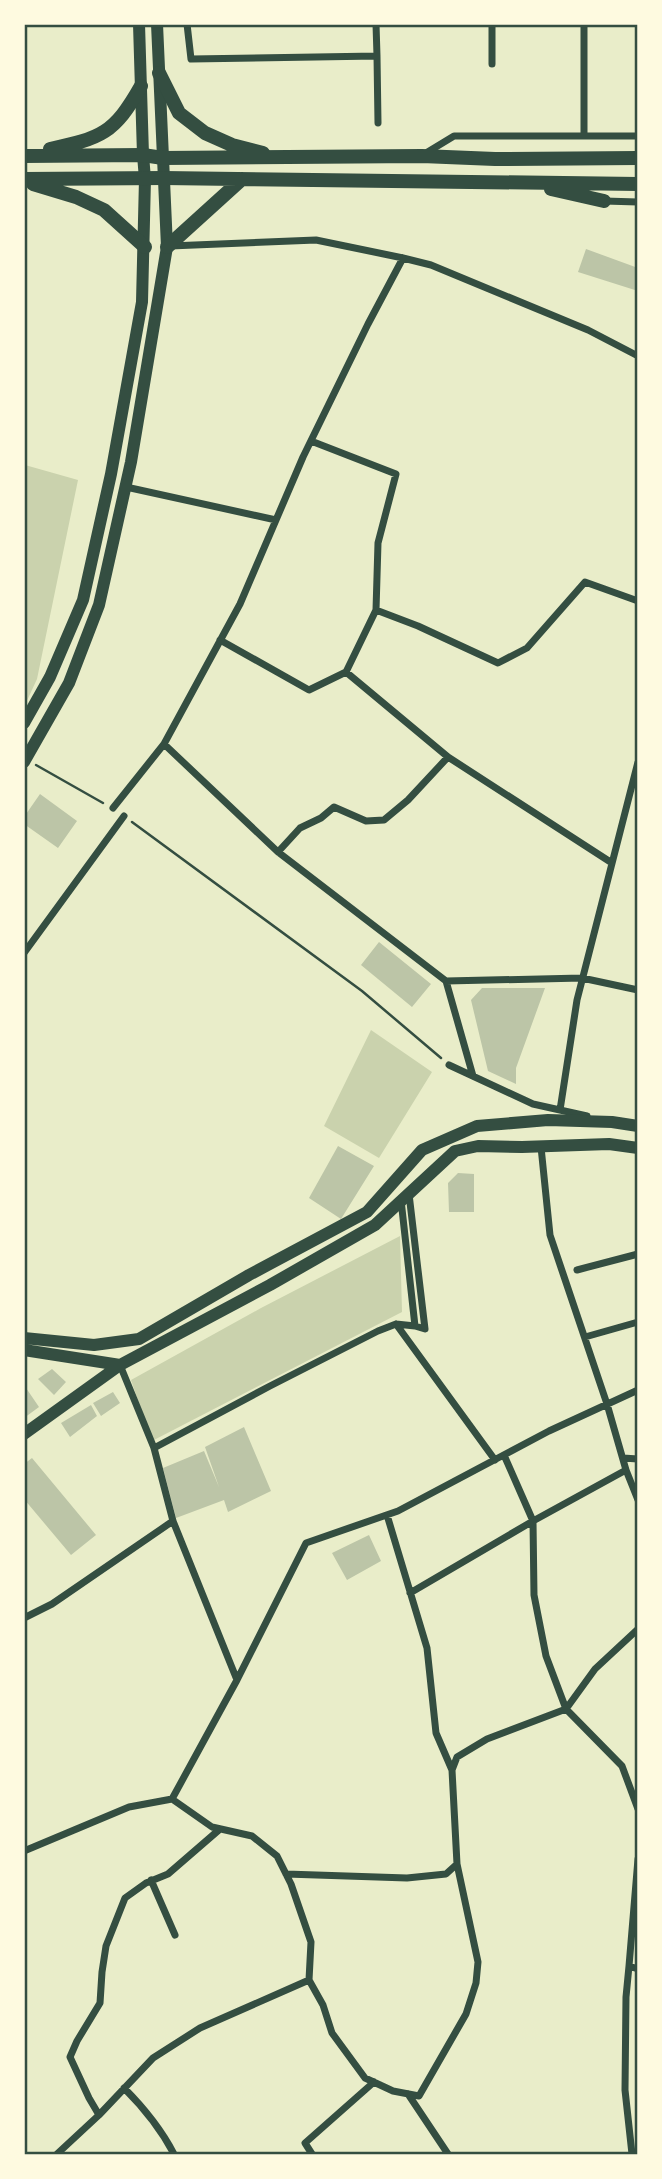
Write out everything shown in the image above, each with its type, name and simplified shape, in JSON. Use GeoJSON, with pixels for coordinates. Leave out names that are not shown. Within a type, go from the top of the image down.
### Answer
{"type":"FeatureCollection","features":[{"type":"Feature","properties":{"kind":"highway"},"geometry":{"type":"LineString","coordinates":[[159,73],[179,113],[205,133],[232,145],[285,158]]}},
{"type":"Feature","properties":{"kind":"highway"},"geometry":{"type":"LineString","coordinates":[[24,155],[91,140],[114,126],[141,86]]}},
{"type":"Feature","properties":{"kind":"highway"},"geometry":{"type":"LineString","coordinates":[[24,155],[143,155],[163,158],[638,158]]}},
{"type":"Feature","properties":{"kind":"highway"},"geometry":{"type":"LineString","coordinates":[[24,181],[164,178],[638,184]]}},
{"type":"Feature","properties":{"kind":"highway"},"geometry":{"type":"LineString","coordinates":[[167,247],[242,179]]}},
{"type":"Feature","properties":{"kind":"highway"},"geometry":{"type":"LineString","coordinates":[[24,181],[76,197],[104,210],[145,247]]}},
{"type":"Feature","properties":{"kind":"highway"},"geometry":{"type":"LineString","coordinates":[[525,184],[604,201]]}},
{"type":"Feature","properties":{"kind":"main road"},"geometry":{"type":"LineString","coordinates":[[24,723],[50,677],[83,600],[111,474],[142,302],[145,178],[139,24]]}},
{"type":"Feature","properties":{"kind":"main road"},"geometry":{"type":"LineString","coordinates":[[25,761],[69,683],[99,605],[131,462],[167,247],[157,24]]}},
{"type":"Feature","properties":{"kind":"main road"},"geometry":{"type":"LineString","coordinates":[[24,1338],[94,1345],[139,1339],[249,1275],[367,1212],[422,1150],[477,1126],[548,1120],[612,1122],[638,1126]]}},
{"type":"Feature","properties":{"kind":"main road"},"geometry":{"type":"LineString","coordinates":[[24,1434],[120,1365],[270,1286],[375,1225],[455,1151],[478,1146],[610,1144],[638,1148]]}},
{"type":"Feature","properties":{"kind":"main road"},"geometry":{"type":"LineString","coordinates":[[120,1365],[139,1339]]}},
{"type":"Feature","properties":{"kind":"main road"},"geometry":{"type":"LineString","coordinates":[[24,1350],[120,1365]]}},
{"type":"Feature","properties":{"kind":"street"},"geometry":{"type":"LineString","coordinates":[[187,24],[191,59],[377,57]]}},
{"type":"Feature","properties":{"kind":"street"},"geometry":{"type":"LineString","coordinates":[[376,24],[378,123]]}},
{"type":"Feature","properties":{"kind":"street"},"geometry":{"type":"LineString","coordinates":[[492,24],[492,64]]}},
{"type":"Feature","properties":{"kind":"street"},"geometry":{"type":"LineString","coordinates":[[584,24],[584,134]]}},
{"type":"Feature","properties":{"kind":"street"},"geometry":{"type":"LineString","coordinates":[[422,156],[454,136],[638,136]]}},
{"type":"Feature","properties":{"kind":"street"},"geometry":{"type":"LineString","coordinates":[[604,201],[638,202]]}},
{"type":"Feature","properties":{"kind":"street"},"geometry":{"type":"LineString","coordinates":[[167,247],[316,240],[403,258],[431,265],[588,330],[638,356]]}},
{"type":"Feature","properties":{"kind":"street"},"geometry":{"type":"LineString","coordinates":[[113,808],[164,744],[240,604],[311,441],[403,258]]}},
{"type":"Feature","properties":{"kind":"street"},"geometry":{"type":"LineString","coordinates":[[220,640],[309,690],[346,673],[376,610],[378,543],[396,474],[311,441]]}},
{"type":"Feature","properties":{"kind":"street"},"geometry":{"type":"LineString","coordinates":[[125,487],[276,520]]}},
{"type":"Feature","properties":{"kind":"street"},"geometry":{"type":"LineString","coordinates":[[376,610],[498,663],[527,648],[585,583],[638,601]]}},
{"type":"Feature","properties":{"kind":"street"},"geometry":{"type":"LineString","coordinates":[[346,673],[448,757],[612,863]]}},
{"type":"Feature","properties":{"kind":"street"},"geometry":{"type":"LineString","coordinates":[[164,744],[278,852],[446,981],[473,1076]]}},
{"type":"Feature","properties":{"kind":"street"},"geometry":{"type":"LineString","coordinates":[[278,852],[300,828],[321,818],[334,807],[366,821],[384,820],[408,800],[448,757]]}},
{"type":"Feature","properties":{"kind":"street"},"geometry":{"type":"LineString","coordinates":[[560,1110],[577,1000],[638,762]]}},
{"type":"Feature","properties":{"kind":"street"},"geometry":{"type":"LineString","coordinates":[[628,799],[638,803]]}},
{"type":"Feature","properties":{"kind":"street"},"geometry":{"type":"LineString","coordinates":[[24,953],[124,817]]}},
{"type":"Feature","properties":{"kind":"street"},"geometry":{"type":"LineString","coordinates":[[446,981],[582,978],[638,990]]}},
{"type":"Feature","properties":{"kind":"street"},"geometry":{"type":"LineString","coordinates":[[449,1065],[533,1104],[612,1122]]}},
{"type":"Feature","properties":{"kind":"street"},"geometry":{"type":"LineString","coordinates":[[541,1147],[550,1235],[638,1500]]}},
{"type":"Feature","properties":{"kind":"street"},"geometry":{"type":"LineString","coordinates":[[154,1448],[270,1386],[396,1324],[415,1326],[405,1196]]}},
{"type":"Feature","properties":{"kind":"street"},"geometry":{"type":"LineString","coordinates":[[577,1270],[638,1254]]}},
{"type":"Feature","properties":{"kind":"street"},"geometry":{"type":"LineString","coordinates":[[585,1337],[638,1322]]}},
{"type":"Feature","properties":{"kind":"street"},"geometry":{"type":"LineString","coordinates":[[396,1324],[495,1460]]}},
{"type":"Feature","properties":{"kind":"street"},"geometry":{"type":"LineString","coordinates":[[120,1365],[154,1448],[173,1521],[237,1680]]}},
{"type":"Feature","properties":{"kind":"street"},"geometry":{"type":"LineString","coordinates":[[172,1799],[237,1680],[306,1543],[398,1510],[549,1431],[638,1390]]}},
{"type":"Feature","properties":{"kind":"street"},"geometry":{"type":"LineString","coordinates":[[504,1455],[533,1521],[534,1595],[547,1656],[566,1709],[622,1766],[638,1809]]}},
{"type":"Feature","properties":{"kind":"street"},"geometry":{"type":"LineString","coordinates":[[623,1458],[638,1458]]}},
{"type":"Feature","properties":{"kind":"street"},"geometry":{"type":"LineString","coordinates":[[410,1592],[626,1470]]}},
{"type":"Feature","properties":{"kind":"street"},"geometry":{"type":"LineString","coordinates":[[24,1851],[129,1807],[172,1799],[212,1827],[252,1836],[277,1856],[286,1874],[311,1942],[309,1980],[323,2005],[332,2033],[365,2078],[393,2091],[419,2096],[466,2014],[476,1983],[478,1962],[457,1864],[452,1770],[436,1733],[427,1648],[387,1514]]}},
{"type":"Feature","properties":{"kind":"street"},"geometry":{"type":"LineString","coordinates":[[24,1618],[52,1604],[173,1521]]}},
{"type":"Feature","properties":{"kind":"street"},"geometry":{"type":"LineString","coordinates":[[452,1770],[457,1757],[487,1739],[566,1709],[595,1669],[638,1629]]}},
{"type":"Feature","properties":{"kind":"street"},"geometry":{"type":"LineString","coordinates":[[99,2115],[70,2057],[100,2003],[106,1946],[125,1898],[151,1880],[169,1874],[220,1829]]}},
{"type":"Feature","properties":{"kind":"street"},"geometry":{"type":"LineString","coordinates":[[632,2154],[625,2090],[625,1997],[634,1967],[638,1859]]}},
{"type":"Feature","properties":{"kind":"street"},"geometry":{"type":"LineString","coordinates":[[286,1874],[407,1878],[446,1874],[457,1864]]}},
{"type":"Feature","properties":{"kind":"street"},"geometry":{"type":"LineString","coordinates":[[151,1880],[175,1935]]}},
{"type":"Feature","properties":{"kind":"street"},"geometry":{"type":"LineString","coordinates":[[57,2154],[99,2115],[153,2058],[200,2028],[309,1980]]}},
{"type":"Feature","properties":{"kind":"street"},"geometry":{"type":"LineString","coordinates":[[312,2154],[305,2143],[374,2082]]}},
{"type":"Feature","properties":{"kind":"street"},"geometry":{"type":"LineString","coordinates":[[124,2088],[144,2108],[174,2154]]}},
{"type":"Feature","properties":{"kind":"street"},"geometry":{"type":"LineString","coordinates":[[408,2094],[448,2154]]}},
{"type":"Feature","properties":{"kind":"path"},"geometry":{"type":"LineString","coordinates":[[25,761],[113,808]]}},
{"type":"Feature","properties":{"kind":"path"},"geometry":{"type":"LineString","coordinates":[[124,817],[362,991],[449,1065]]}},
{"type":"Feature","properties":{"kind":"green space"},"geometry":{"type":"Polygon","coordinates":[[[25,465],[78,480],[37,679],[25,705],[25,465]]]}},
{"type":"Feature","properties":{"kind":"green space"},"geometry":{"type":"Polygon","coordinates":[[[371,1030],[432,1072],[379,1158],[324,1126],[371,1030]]]}},
{"type":"Feature","properties":{"kind":"green space"},"geometry":{"type":"Polygon","coordinates":[[[400,1236],[402,1312],[152,1441],[131,1380],[261,1308],[400,1236]]]}},
{"type":"Feature","properties":{"kind":"building"},"geometry":{"type":"Polygon","coordinates":[[[586,249],[638,268],[638,291],[578,272],[586,249]]]}},
{"type":"Feature","properties":{"kind":"building"},"geometry":{"type":"Polygon","coordinates":[[[40,794],[77,821],[58,848],[24,824],[24,817],[40,794]]]}},
{"type":"Feature","properties":{"kind":"building"},"geometry":{"type":"Polygon","coordinates":[[[379,942],[431,984],[412,1007],[361,965],[379,942]]]}},
{"type":"Feature","properties":{"kind":"building"},"geometry":{"type":"Polygon","coordinates":[[[482,988],[545,988],[516,1068],[516,1084],[488,1071],[471,1000],[482,988]]]}},
{"type":"Feature","properties":{"kind":"building"},"geometry":{"type":"Polygon","coordinates":[[[338,1146],[374,1166],[341,1219],[309,1198],[338,1146]]]}},
{"type":"Feature","properties":{"kind":"building"},"geometry":{"type":"Polygon","coordinates":[[[458,1173],[474,1174],[474,1212],[449,1212],[448,1183],[458,1173]]]}},
{"type":"Feature","properties":{"kind":"building"},"geometry":{"type":"Polygon","coordinates":[[[52,1369],[66,1382],[54,1395],[38,1379],[52,1369]]]}},
{"type":"Feature","properties":{"kind":"building"},"geometry":{"type":"Polygon","coordinates":[[[24,1385],[39,1407],[24,1418],[24,1385]]]}},
{"type":"Feature","properties":{"kind":"building"},"geometry":{"type":"Polygon","coordinates":[[[113,1392],[120,1403],[101,1416],[93,1403],[113,1392]]]}},
{"type":"Feature","properties":{"kind":"building"},"geometry":{"type":"Polygon","coordinates":[[[91,1405],[97,1416],[70,1437],[61,1423],[91,1405]]]}},
{"type":"Feature","properties":{"kind":"building"},"geometry":{"type":"Polygon","coordinates":[[[244,1427],[271,1491],[228,1512],[224,1500],[176,1518],[163,1468],[204,1451],[219,1487],[205,1447],[244,1427]]]}},
{"type":"Feature","properties":{"kind":"building"},"geometry":{"type":"Polygon","coordinates":[[[32,1458],[96,1535],[71,1555],[24,1499],[24,1464],[32,1458]]]}},
{"type":"Feature","properties":{"kind":"building"},"geometry":{"type":"Polygon","coordinates":[[[369,1535],[381,1561],[347,1580],[332,1553],[369,1535]]]}}]}
